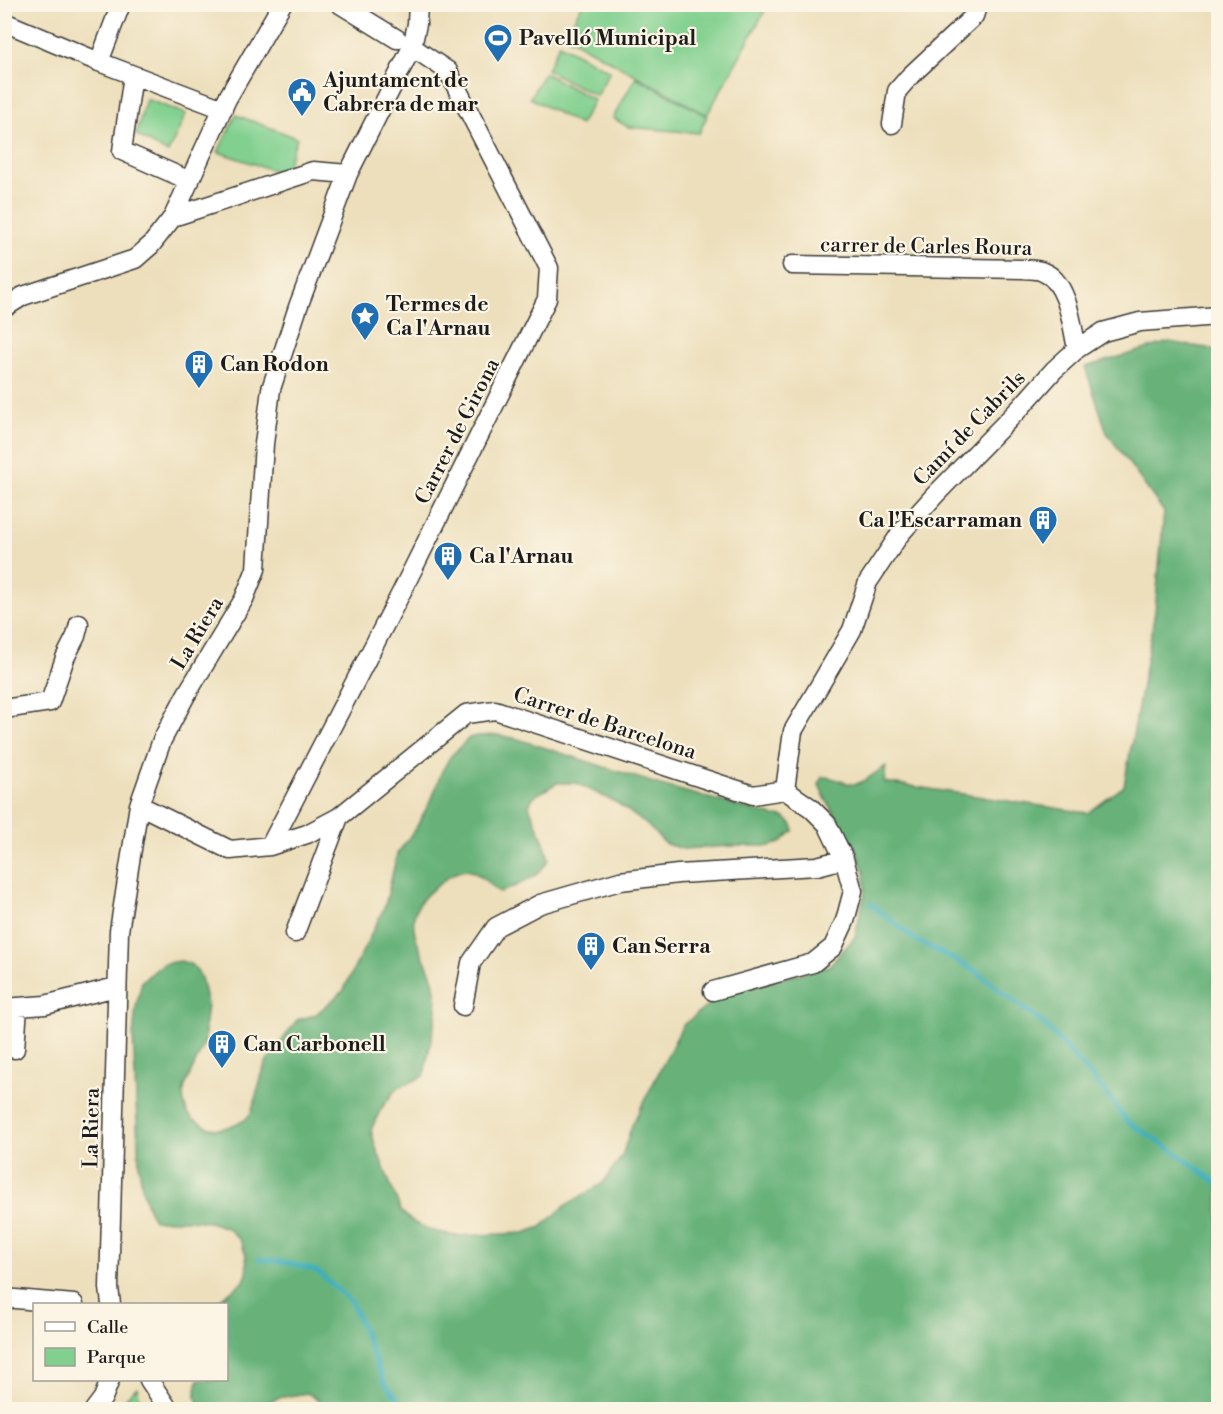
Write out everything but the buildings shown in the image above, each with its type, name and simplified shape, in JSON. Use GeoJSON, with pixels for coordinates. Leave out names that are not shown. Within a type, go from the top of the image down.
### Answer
{"type":"FeatureCollection","features":[{"type":"Feature","properties":{"kind":"street"},"geometry":{"type":"LineString","coordinates":[[99,62],[121,4]]}},
{"type":"Feature","properties":{"kind":"street","name":"Carrer de Girona"},"geometry":{"type":"LineString","coordinates":[[270,846],[400,595],[547,299],[549,268],[448,71],[340,4]]}},
{"type":"Feature","properties":{"kind":"street","name":"La Riera"},"geometry":{"type":"LineString","coordinates":[[111,1303],[109,1287],[119,931],[138,805],[162,740],[186,694],[244,599],[256,569],[264,444],[271,389],[298,307],[348,174],[404,43],[417,24],[418,4]]}},
{"type":"Feature","properties":{"kind":"street"},"geometry":{"type":"LineString","coordinates":[[892,124],[897,91],[974,16],[978,4]]}},
{"type":"Feature","properties":{"kind":"street"},"geometry":{"type":"LineString","coordinates":[[4,308],[23,296],[135,258],[160,235],[173,217],[223,110],[277,6]]}},
{"type":"Feature","properties":{"kind":"street"},"geometry":{"type":"LineString","coordinates":[[4,22],[223,110]]}},
{"type":"Feature","properties":{"kind":"street"},"geometry":{"type":"LineString","coordinates":[[132,75],[122,151],[190,181]]}},
{"type":"Feature","properties":{"kind":"street"},"geometry":{"type":"LineString","coordinates":[[173,217],[313,171],[348,174]]}},
{"type":"Feature","properties":{"kind":"street","name":"carrer de Carles Roura"},"geometry":{"type":"LineString","coordinates":[[792,265],[1043,271],[1055,278],[1063,292],[1077,349]]}},
{"type":"Feature","properties":{"kind":"street","name":"Camí de Cabrils"},"geometry":{"type":"LineString","coordinates":[[785,790],[793,731],[852,630],[868,582],[894,543],[935,495],[1054,370],[1077,349],[1103,332],[1140,322],[1211,318]]}},
{"type":"Feature","properties":{"kind":"street"},"geometry":{"type":"LineString","coordinates":[[4,709],[50,702],[79,624]]}},
{"type":"Feature","properties":{"kind":"street","name":"Carrer de Barcelona"},"geometry":{"type":"LineString","coordinates":[[138,805],[230,850],[270,846],[307,834],[339,817],[466,714],[495,710],[753,795],[785,790]]}},
{"type":"Feature","properties":{"kind":"street"},"geometry":{"type":"LineString","coordinates":[[713,991],[813,963],[833,947],[845,921],[853,891],[844,859],[827,824],[812,808],[785,790]]}},
{"type":"Feature","properties":{"kind":"street"},"geometry":{"type":"LineString","coordinates":[[295,933],[339,817]]}},
{"type":"Feature","properties":{"kind":"street"},"geometry":{"type":"LineString","coordinates":[[462,1006],[471,963],[496,927],[540,904],[620,881],[678,874],[817,867],[844,859]]}},
{"type":"Feature","properties":{"kind":"street"},"geometry":{"type":"LineString","coordinates":[[15,1049],[11,1007],[45,1005],[116,987]]}},
{"type":"Feature","properties":{"kind":"street"},"geometry":{"type":"LineString","coordinates":[[4,1298],[54,1303]]}},
{"type":"Feature","properties":{"kind":"street"},"geometry":{"type":"LineString","coordinates":[[94,1410],[103,1398],[110,1381]]}},
{"type":"Feature","properties":{"kind":"street"},"geometry":{"type":"LineString","coordinates":[[150,1381],[170,1410]]}},
{"type":"Feature","properties":{"kind":"green space"},"geometry":{"type":"Polygon","coordinates":[[[582,5],[768,5],[707,115],[565,36],[582,5]]]}},
{"type":"Feature","properties":{"kind":"green space"},"geometry":{"type":"Polygon","coordinates":[[[559,44],[610,71],[596,96],[547,70],[559,44]]]}},
{"type":"Feature","properties":{"kind":"green space"},"geometry":{"type":"Polygon","coordinates":[[[544,73],[594,100],[580,125],[530,98],[544,73]]]}},
{"type":"Feature","properties":{"kind":"green space"},"geometry":{"type":"Polygon","coordinates":[[[636,77],[707,116],[699,133],[628,127],[613,118],[636,77]]]}},
{"type":"Feature","properties":{"kind":"green space"},"geometry":{"type":"Polygon","coordinates":[[[146,99],[186,114],[168,153],[136,135],[146,99]]]}},
{"type":"Feature","properties":{"kind":"green space"},"geometry":{"type":"Polygon","coordinates":[[[236,115],[297,138],[284,174],[218,152],[236,115]]]}},
{"type":"Feature","properties":{"kind":"green space"},"geometry":{"type":"Polygon","coordinates":[[[1169,342],[1218,350],[1218,1409],[336,1410],[307,1393],[278,1398],[253,1409],[200,1409],[196,1394],[198,1381],[228,1381],[228,1303],[215,1303],[244,1281],[247,1273],[246,1255],[240,1240],[227,1228],[209,1222],[154,1220],[145,1201],[139,1165],[133,1035],[142,981],[163,964],[181,961],[197,970],[207,1004],[205,1042],[185,1086],[184,1103],[193,1119],[210,1128],[228,1127],[245,1120],[251,1113],[265,1064],[297,1020],[315,1015],[343,991],[385,906],[397,854],[416,828],[450,757],[469,738],[498,735],[518,739],[657,784],[787,819],[794,830],[780,843],[769,846],[683,849],[666,844],[647,825],[617,803],[576,783],[557,783],[533,797],[529,806],[549,859],[540,871],[528,880],[500,893],[479,875],[467,870],[460,871],[435,887],[419,904],[414,916],[415,933],[436,993],[437,1011],[424,1076],[396,1089],[381,1109],[371,1130],[375,1145],[401,1211],[413,1222],[430,1230],[455,1236],[524,1233],[541,1227],[566,1205],[603,1183],[622,1156],[632,1125],[683,1025],[723,994],[829,966],[855,937],[865,892],[864,872],[855,847],[819,785],[822,777],[856,784],[886,766],[884,782],[1088,813],[1124,786],[1155,612],[1164,512],[1107,433],[1085,367],[1169,342]]]}},
{"type":"Feature","properties":{"kind":"green space"},"geometry":{"type":"Polygon","coordinates":[[[137,1387],[142,1409],[115,1409],[137,1387]]]}},
{"type":"Feature","properties":{"kind":"waterway"},"geometry":{"type":"LineString","coordinates":[[871,904],[914,939],[974,970],[1044,1024],[1100,1086],[1128,1122],[1181,1156],[1218,1184]]}},
{"type":"Feature","properties":{"kind":"waterway"},"geometry":{"type":"LineString","coordinates":[[259,1259],[290,1263],[317,1271],[352,1303],[384,1382],[407,1410]]}},
{"type":"Feature","properties":{"kind":"place","name":"Pavelló Municipal"},"geometry":{"type":"Point","coordinates":[498,64]}},
{"type":"Feature","properties":{"kind":"place","name":"Ajuntament de Cabrera de mar"},"geometry":{"type":"Point","coordinates":[302,118]}},
{"type":"Feature","properties":{"kind":"place","name":"Termes de Ca l'Arnau"},"geometry":{"type":"Point","coordinates":[365,342]}},
{"type":"Feature","properties":{"kind":"place","name":"Can Rodon"},"geometry":{"type":"Point","coordinates":[199,390]}},
{"type":"Feature","properties":{"kind":"place","name":"Ca l'Escarraman"},"geometry":{"type":"Point","coordinates":[1043,546]}},
{"type":"Feature","properties":{"kind":"place","name":"Ca l'Arnau"},"geometry":{"type":"Point","coordinates":[448,582]}},
{"type":"Feature","properties":{"kind":"place","name":"Can Serra"},"geometry":{"type":"Point","coordinates":[591,972]}},
{"type":"Feature","properties":{"kind":"place","name":"Can Carbonell"},"geometry":{"type":"Point","coordinates":[222,1070]}}]}
